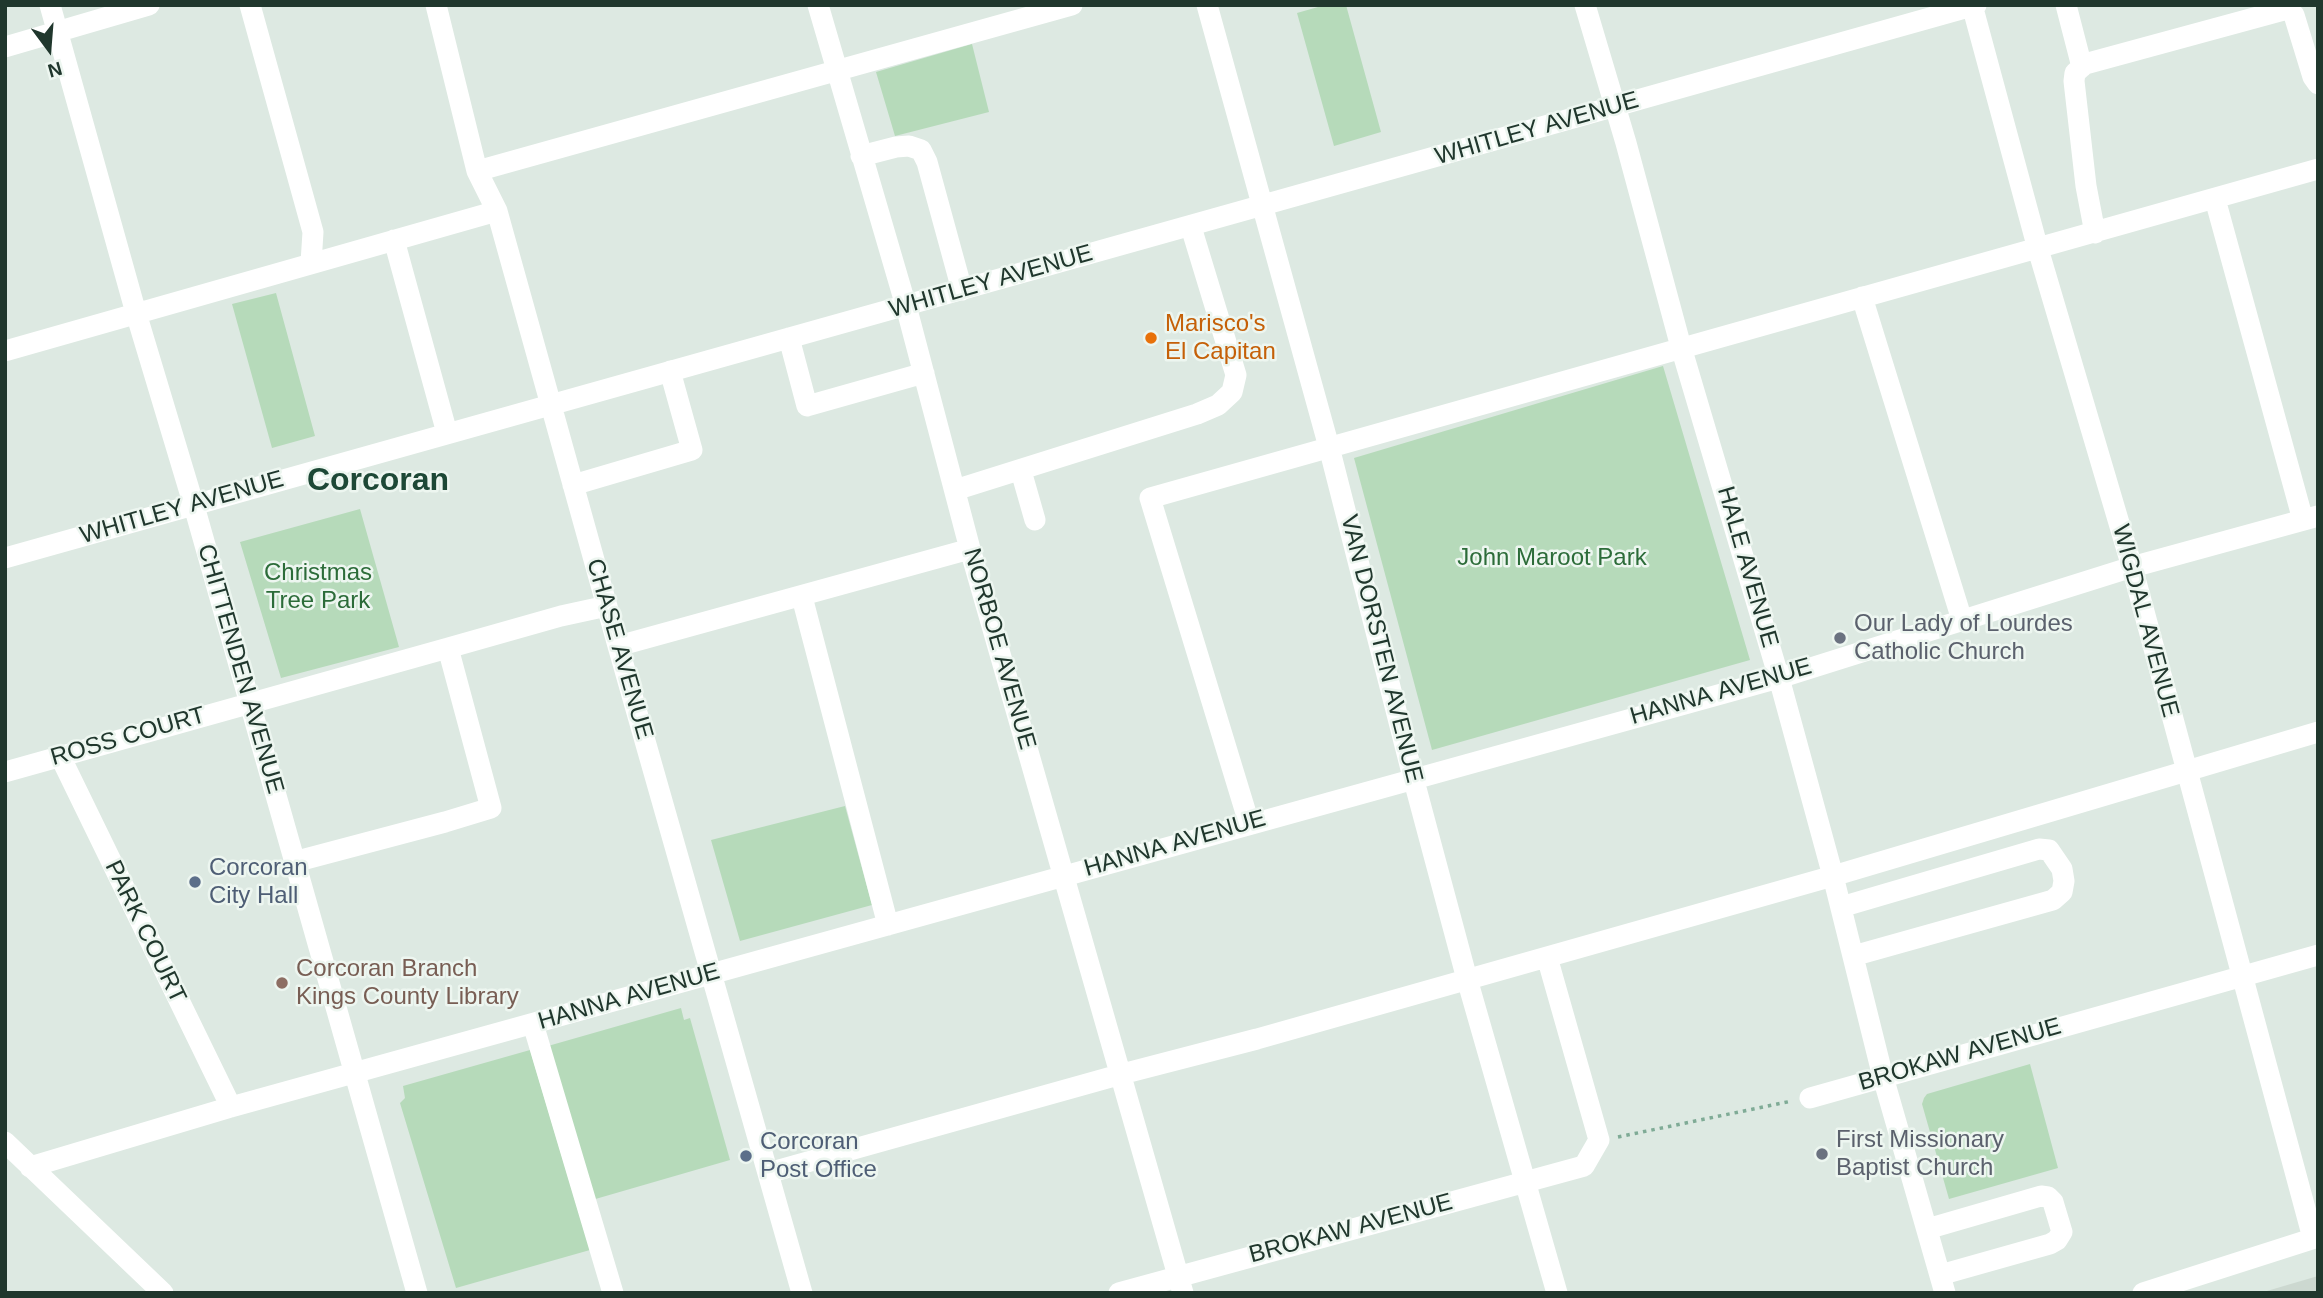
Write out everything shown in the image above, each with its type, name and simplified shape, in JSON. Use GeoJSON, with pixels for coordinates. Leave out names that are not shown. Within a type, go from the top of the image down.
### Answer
{"type":"FeatureCollection","features":[{"type":"Feature","properties":{"kind":"street","name":"CHITTENDEN AVENUE"},"geometry":{"type":"LineString","coordinates":[[50,5],[417,1293]]}},
{"type":"Feature","properties":{"kind":"street"},"geometry":{"type":"LineString","coordinates":[[5,47],[149,5]]}},
{"type":"Feature","properties":{"kind":"street"},"geometry":{"type":"LineString","coordinates":[[250,5],[313,232],[311,263]]}},
{"type":"Feature","properties":{"kind":"street","name":"CHASE AVENUE"},"geometry":{"type":"LineString","coordinates":[[436,5],[477,171],[497,211],[710,975],[802,1293]]}},
{"type":"Feature","properties":{"kind":"street","name":"NORBOE AVENUE"},"geometry":{"type":"LineString","coordinates":[[818,5],[906,306],[970,549],[1181,1284]]}},
{"type":"Feature","properties":{"kind":"street"},"geometry":{"type":"LineString","coordinates":[[477,171],[1072,5]]}},
{"type":"Feature","properties":{"kind":"street","name":"VAN DORSTEN AVENUE"},"geometry":{"type":"LineString","coordinates":[[1207,5],[1329,447],[1467,979],[1557,1293]]}},
{"type":"Feature","properties":{"kind":"street","name":"HALE AVENUE"},"geometry":{"type":"LineString","coordinates":[[1585,5],[1779,677],[1833,876],[1883,1077],[1942,1284]]}},
{"type":"Feature","properties":{"kind":"street"},"geometry":{"type":"LineString","coordinates":[[2066,5],[2082,67]]}},
{"type":"Feature","properties":{"kind":"street","name":"WHITLEY AVENUE"},"geometry":{"type":"LineString","coordinates":[[5,558],[1974,6]]}},
{"type":"Feature","properties":{"kind":"street","name":"WIGDAL AVENUE"},"geometry":{"type":"LineString","coordinates":[[1974,6],[2038,249],[2132,567],[2241,976],[2315,1237]]}},
{"type":"Feature","properties":{"kind":"street"},"geometry":{"type":"LineString","coordinates":[[2095,233],[2086,186],[2074,81],[2074,73],[2085,64],[2287,9],[2294,15],[2313,77],[2318,84]]}},
{"type":"Feature","properties":{"kind":"street"},"geometry":{"type":"LineString","coordinates":[[861,156],[896,147],[909,146],[921,150],[962,290]]}},
{"type":"Feature","properties":{"kind":"street"},"geometry":{"type":"LineString","coordinates":[[1249,823],[1150,498],[2318,169]]}},
{"type":"Feature","properties":{"kind":"street"},"geometry":{"type":"LineString","coordinates":[[2215,199],[2310,518]]}},
{"type":"Feature","properties":{"kind":"street"},"geometry":{"type":"LineString","coordinates":[[5,351],[497,211]]}},
{"type":"Feature","properties":{"kind":"street"},"geometry":{"type":"LineString","coordinates":[[954,490],[1197,415],[1218,405],[1231,392],[1236,375],[1191,227]]}},
{"type":"Feature","properties":{"kind":"street"},"geometry":{"type":"LineString","coordinates":[[394,240],[447,433]]}},
{"type":"Feature","properties":{"kind":"street"},"geometry":{"type":"LineString","coordinates":[[1862,298],[1962,620]]}},
{"type":"Feature","properties":{"kind":"street"},"geometry":{"type":"LineString","coordinates":[[789,338],[807,406],[924,373]]}},
{"type":"Feature","properties":{"kind":"street"},"geometry":{"type":"LineString","coordinates":[[573,485],[692,450],[670,371]]}},
{"type":"Feature","properties":{"kind":"street"},"geometry":{"type":"LineString","coordinates":[[1021,471],[1035,520]]}},
{"type":"Feature","properties":{"kind":"street","name":"HANNA AVENUE"},"geometry":{"type":"LineString","coordinates":[[30,1167],[231,1107],[1779,677],[2132,567],[2310,518]]}},
{"type":"Feature","properties":{"kind":"street"},"geometry":{"type":"LineString","coordinates":[[618,646],[970,549]]}},
{"type":"Feature","properties":{"kind":"street"},"geometry":{"type":"LineString","coordinates":[[802,597],[888,925]]}},
{"type":"Feature","properties":{"kind":"street","name":"ROSS COURT"},"geometry":{"type":"LineString","coordinates":[[5,772],[561,616],[607,606]]}},
{"type":"Feature","properties":{"kind":"street"},"geometry":{"type":"LineString","coordinates":[[293,862],[491,808],[448,648]]}},
{"type":"Feature","properties":{"kind":"street"},"geometry":{"type":"LineString","coordinates":[[768,1173],[1257,1039],[1833,876],[2318,732]]}},
{"type":"Feature","properties":{"kind":"street","name":"PARK COURT"},"geometry":{"type":"LineString","coordinates":[[60,756],[231,1107]]}},
{"type":"Feature","properties":{"kind":"street"},"geometry":{"type":"LineString","coordinates":[[1841,907],[2039,849],[2049,850],[2062,869],[2062,892],[2053,900],[1853,956]]}},
{"type":"Feature","properties":{"kind":"street","name":"BROKAW AVENUE"},"geometry":{"type":"LineString","coordinates":[[1810,1098],[2318,955]]}},
{"type":"Feature","properties":{"kind":"street"},"geometry":{"type":"LineString","coordinates":[[1547,957],[1599,1140]]}},
{"type":"Feature","properties":{"kind":"street"},"geometry":{"type":"LineString","coordinates":[[533,1024],[613,1293]]}},
{"type":"Feature","properties":{"kind":"street","name":"BROKAW AVENUE"},"geometry":{"type":"LineString","coordinates":[[1119,1293],[1181,1284],[1584,1166],[1599,1140]]}},
{"type":"Feature","properties":{"kind":"street"},"geometry":{"type":"LineString","coordinates":[[5,1142],[163,1293]]}},
{"type":"Feature","properties":{"kind":"street"},"geometry":{"type":"LineString","coordinates":[[1927,1229],[2042,1196],[2053,1202],[2062,1232],[2057,1240],[2050,1244],[1942,1284]]}},
{"type":"Feature","properties":{"kind":"street"},"geometry":{"type":"LineString","coordinates":[[2143,1293],[2315,1237]]}},
{"type":"Feature","properties":{"kind":"path"},"geometry":{"type":"LineString","coordinates":[[1599,1140],[1637,1135],[1810,1098]]}},
{"type":"Feature","properties":{"kind":"shaded area"},"geometry":{"type":"Polygon","coordinates":[[[2318,1276],[2318,1293],[2260,1293],[2318,1276]]]}},
{"type":"Feature","properties":{"kind":"green space"},"geometry":{"type":"Polygon","coordinates":[[[1325,5],[1346,5],[1381,132],[1334,146],[1297,13],[1325,5]]]}},
{"type":"Feature","properties":{"kind":"green space"},"geometry":{"type":"Polygon","coordinates":[[[972,44],[989,112],[895,136],[876,72],[972,44]]]}},
{"type":"Feature","properties":{"kind":"green space"},"geometry":{"type":"Polygon","coordinates":[[[276,293],[315,436],[272,448],[232,304],[276,293]]]}},
{"type":"Feature","properties":{"kind":"green space","name":"John Maroot Park"},"geometry":{"type":"Polygon","coordinates":[[[1663,366],[1750,660],[1432,750],[1354,458],[1663,366]]]}},
{"type":"Feature","properties":{"kind":"green space","name":"Christmas Tree Park"},"geometry":{"type":"Polygon","coordinates":[[[360,509],[399,647],[281,678],[240,542],[360,509]]]}},
{"type":"Feature","properties":{"kind":"green space"},"geometry":{"type":"Polygon","coordinates":[[[845,806],[872,905],[740,941],[711,840],[845,806]]]}},
{"type":"Feature","properties":{"kind":"green space"},"geometry":{"type":"Polygon","coordinates":[[[681,1008],[684,1020],[690,1018],[730,1160],[592,1200],[548,1046],[681,1008]]]}},
{"type":"Feature","properties":{"kind":"green space"},"geometry":{"type":"Polygon","coordinates":[[[530,1050],[590,1250],[456,1288],[400,1103],[405,1098],[403,1086],[530,1050]]]}},
{"type":"Feature","properties":{"kind":"green space"},"geometry":{"type":"Polygon","coordinates":[[[2030,1064],[2058,1168],[1949,1199],[1922,1104],[1924,1098],[1927,1094],[2030,1064]]]}},
{"type":"Feature","properties":{"kind":"place","name":"Marisco's El Capitan"},"geometry":{"type":"Point","coordinates":[1151,338]}},
{"type":"Feature","properties":{"kind":"place","name":"Our Lady of Lourdes Catholic Church"},"geometry":{"type":"Point","coordinates":[1840,638]}},
{"type":"Feature","properties":{"kind":"place","name":"Corcoran City Hall"},"geometry":{"type":"Point","coordinates":[195,882]}},
{"type":"Feature","properties":{"kind":"place","name":"Corcoran Branch Kings County Library"},"geometry":{"type":"Point","coordinates":[282,983]}},
{"type":"Feature","properties":{"kind":"place","name":"First Missionary Baptist Church"},"geometry":{"type":"Point","coordinates":[1822,1154]}},
{"type":"Feature","properties":{"kind":"place","name":"Corcoran Post Office"},"geometry":{"type":"Point","coordinates":[746,1156]}},
{"type":"Feature","properties":{"kind":"district","name":"Corcoran"},"geometry":{"type":"Point","coordinates":[378,481]}}]}
